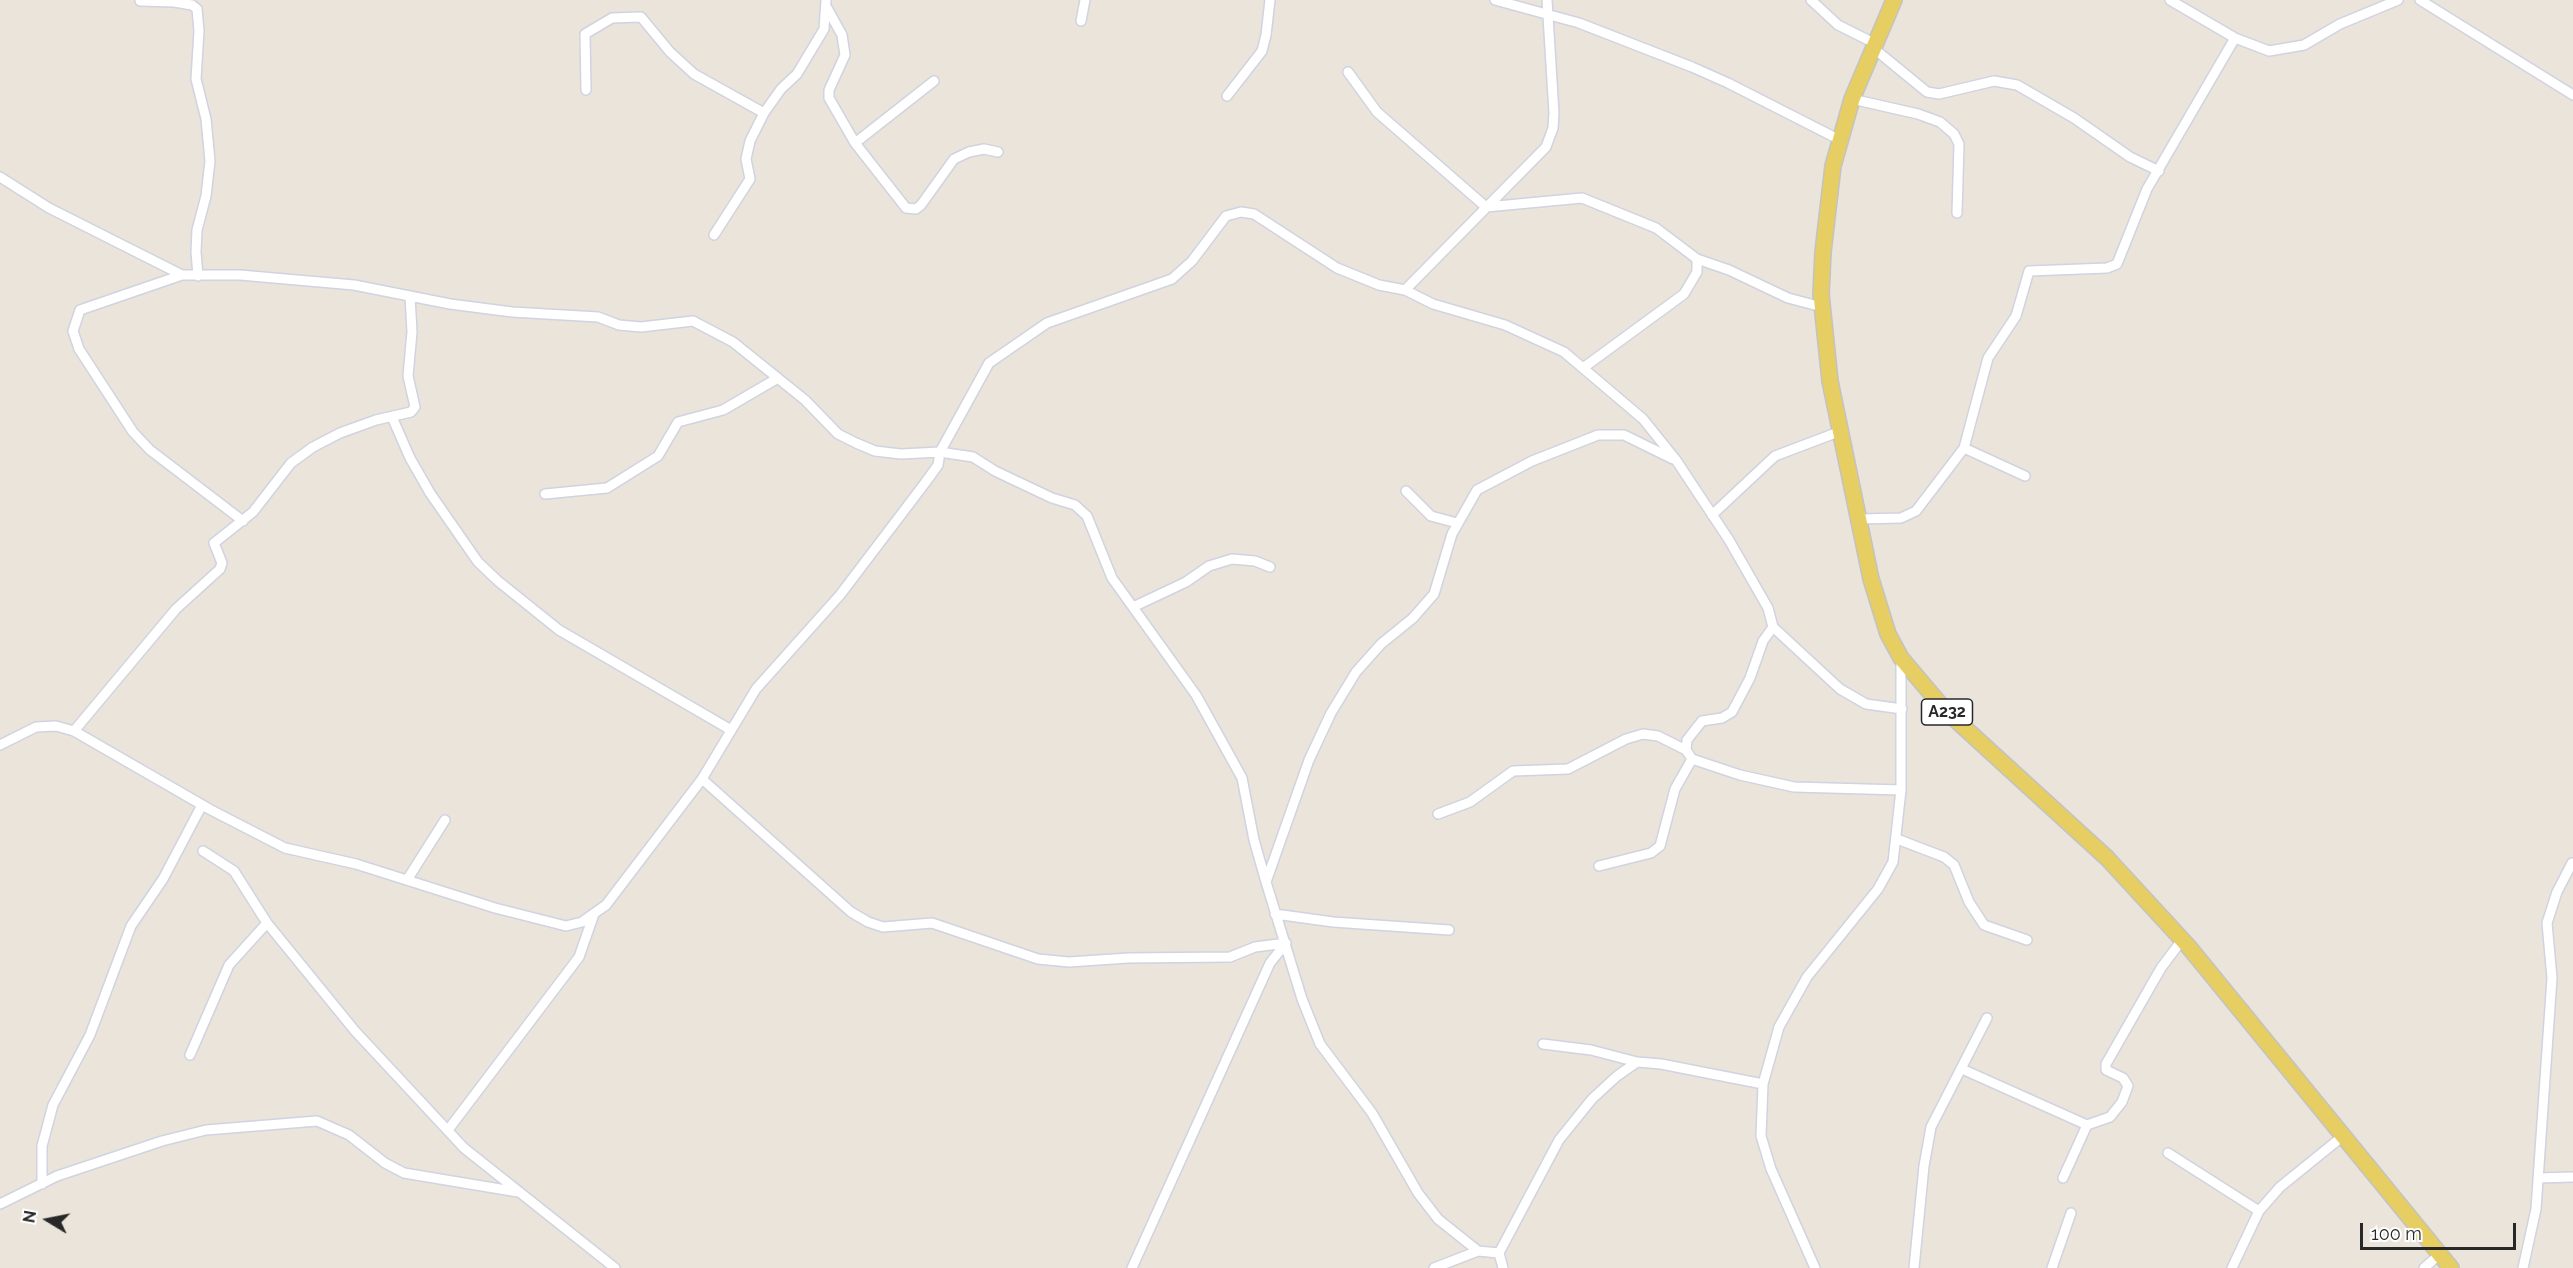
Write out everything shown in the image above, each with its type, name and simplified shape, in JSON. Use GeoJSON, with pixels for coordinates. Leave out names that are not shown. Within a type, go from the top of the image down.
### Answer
{"type":"FeatureCollection","features":[{"type":"Feature","properties":{"kind":"main road","name":"A232"},"geometry":{"type":"LineString","coordinates":[[1894,0],[1852,99],[1840,140],[1827,206],[1822,307],[1830,381],[1879,610],[1901,658],[1945,710],[2108,858],[2182,940],[2451,1268]]}},
{"type":"Feature","properties":{"kind":"street"},"geometry":{"type":"LineString","coordinates":[[1081,21],[1085,0]]}},
{"type":"Feature","properties":{"kind":"street"},"geometry":{"type":"LineString","coordinates":[[1227,96],[1262,51],[1270,0]]}},
{"type":"Feature","properties":{"kind":"street"},"geometry":{"type":"LineString","coordinates":[[1495,0],[1546,12],[1728,83],[1840,140]]}},
{"type":"Feature","properties":{"kind":"street"},"geometry":{"type":"LineString","coordinates":[[1405,290],[1546,147],[1553,128],[1547,0]]}},
{"type":"Feature","properties":{"kind":"street"},"geometry":{"type":"LineString","coordinates":[[1811,0],[1838,25],[1873,45],[1927,92],[1938,94],[1995,81],[2017,85],[2074,118],[2130,157],[2159,171]]}},
{"type":"Feature","properties":{"kind":"street"},"geometry":{"type":"LineString","coordinates":[[2170,0],[2235,38],[2269,51],[2304,45],[2340,24],[2398,0]]}},
{"type":"Feature","properties":{"kind":"street"},"geometry":{"type":"LineString","coordinates":[[2420,0],[2573,95]]}},
{"type":"Feature","properties":{"kind":"street"},"geometry":{"type":"LineString","coordinates":[[140,2],[174,2],[192,5],[197,9],[199,31],[196,79],[206,119],[210,161],[197,230],[198,276]]}},
{"type":"Feature","properties":{"kind":"street"},"geometry":{"type":"LineString","coordinates":[[714,235],[750,179],[746,159],[750,141],[764,113],[797,74],[815,47],[824,29],[827,4]]}},
{"type":"Feature","properties":{"kind":"street"},"geometry":{"type":"LineString","coordinates":[[827,4],[842,35],[845,55],[829,90],[829,98],[855,143],[901,204],[911,210],[921,205],[954,159],[969,152],[984,149],[998,152]]}},
{"type":"Feature","properties":{"kind":"street"},"geometry":{"type":"LineString","coordinates":[[586,90],[585,34],[612,18],[641,17],[670,52],[694,74],[764,113]]}},
{"type":"Feature","properties":{"kind":"street"},"geometry":{"type":"LineString","coordinates":[[1858,519],[1901,518],[1916,511],[1964,448],[1991,349],[2016,316],[2029,271],[2107,268],[2117,264],[2136,212],[2235,38]]}},
{"type":"Feature","properties":{"kind":"street"},"geometry":{"type":"LineString","coordinates":[[1348,72],[1377,112],[1486,207],[1582,198],[1656,228],[1697,259],[1719,266],[1788,298],[1822,307]]}},
{"type":"Feature","properties":{"kind":"street"},"geometry":{"type":"LineString","coordinates":[[855,143],[934,81]]}},
{"type":"Feature","properties":{"kind":"street"},"geometry":{"type":"LineString","coordinates":[[1852,99],[1918,114],[1940,122],[1954,134],[1959,144],[1957,213]]}},
{"type":"Feature","properties":{"kind":"street"},"geometry":{"type":"LineString","coordinates":[[0,177],[49,208],[182,275]]}},
{"type":"Feature","properties":{"kind":"street"},"geometry":{"type":"LineString","coordinates":[[0,745],[36,727],[56,726],[74,731],[202,805],[285,848],[356,864],[495,908],[566,926],[582,922],[606,905],[702,779],[756,689],[840,595],[925,483],[938,465],[940,452],[989,363],[1047,323],[1172,279],[1192,261],[1226,216],[1241,212],[1254,214],[1337,267],[1379,285],[1405,290],[1433,304],[1515,330],[1564,352],[1643,419],[1676,460],[1768,608],[1773,627],[1840,689],[1866,704],[1902,709]]}},
{"type":"Feature","properties":{"kind":"street"},"geometry":{"type":"LineString","coordinates":[[1583,368],[1684,294],[1697,272],[1697,259]]}},
{"type":"Feature","properties":{"kind":"street"},"geometry":{"type":"LineString","coordinates":[[243,521],[150,450],[133,432],[79,349],[73,331],[80,310],[182,275],[290,279],[354,285],[512,312],[598,317],[619,325],[641,327],[693,321],[733,342],[805,400],[838,434],[856,443],[875,451],[901,454],[940,452],[973,457],[1005,476],[1052,498],[1076,505],[1087,516],[1112,578],[1196,695],[1242,778],[1254,840],[1275,914],[1302,999],[1320,1044],[1372,1113],[1418,1192],[1438,1219],[1478,1251]]}},
{"type":"Feature","properties":{"kind":"street"},"geometry":{"type":"LineString","coordinates":[[74,731],[176,609],[220,568],[222,563],[214,543],[231,527],[243,521],[291,463],[313,447],[349,430],[411,412],[415,407],[408,376],[412,332],[410,296]]}},
{"type":"Feature","properties":{"kind":"street"},"geometry":{"type":"LineString","coordinates":[[545,494],[607,488],[658,456],[678,423],[723,410],[778,378]]}},
{"type":"Feature","properties":{"kind":"street"},"geometry":{"type":"LineString","coordinates":[[392,417],[410,458],[430,493],[478,562],[498,581],[559,630],[731,730]]}},
{"type":"Feature","properties":{"kind":"street"},"geometry":{"type":"LineString","coordinates":[[1712,515],[1775,456],[1841,431]]}},
{"type":"Feature","properties":{"kind":"street"},"geometry":{"type":"LineString","coordinates":[[1266,882],[1309,760],[1331,714],[1356,672],[1381,644],[1413,618],[1434,594],[1457,523],[1477,490],[1532,461],[1598,435],[1624,435],[1676,460]]}},
{"type":"Feature","properties":{"kind":"street"},"geometry":{"type":"LineString","coordinates":[[1964,448],[2025,476]]}},
{"type":"Feature","properties":{"kind":"street"},"geometry":{"type":"LineString","coordinates":[[1406,491],[1431,516],[1457,523]]}},
{"type":"Feature","properties":{"kind":"street"},"geometry":{"type":"LineString","coordinates":[[1133,607],[1185,582],[1209,566],[1232,559],[1255,561],[1270,567]]}},
{"type":"Feature","properties":{"kind":"street"},"geometry":{"type":"LineString","coordinates":[[1686,750],[1687,740],[1702,721],[1722,718],[1732,712],[1750,678],[1763,641],[1773,627]]}},
{"type":"Feature","properties":{"kind":"street"},"geometry":{"type":"LineString","coordinates":[[1815,1268],[1771,1169],[1761,1136],[1763,1084],[1779,1027],[1807,977],[1878,889],[1893,862],[1901,790],[1901,658]]}},
{"type":"Feature","properties":{"kind":"street"},"geometry":{"type":"LineString","coordinates":[[1438,814],[1470,802],[1513,771],[1568,769],[1626,739],[1643,734],[1658,735],[1686,750],[1692,759],[1740,775],[1794,787],[1901,790]]}},
{"type":"Feature","properties":{"kind":"street"},"geometry":{"type":"LineString","coordinates":[[1599,866],[1651,853],[1660,846],[1675,789],[1692,759]]}},
{"type":"Feature","properties":{"kind":"street"},"geometry":{"type":"LineString","coordinates":[[702,779],[851,912],[868,922],[883,927],[932,923],[1038,959],[1069,962],[1128,958],[1230,957],[1255,947],[1286,943]]}},
{"type":"Feature","properties":{"kind":"street"},"geometry":{"type":"LineString","coordinates":[[42,1184],[42,1146],[53,1106],[90,1035],[131,926],[163,879],[202,805]]}},
{"type":"Feature","properties":{"kind":"street"},"geometry":{"type":"LineString","coordinates":[[407,880],[445,820]]}},
{"type":"Feature","properties":{"kind":"street"},"geometry":{"type":"LineString","coordinates":[[1897,839],[1944,857],[1959,874],[1969,902],[1984,925],[2027,940]]}},
{"type":"Feature","properties":{"kind":"street"},"geometry":{"type":"LineString","coordinates":[[203,851],[234,871],[267,923],[355,1031],[464,1148],[615,1268]]}},
{"type":"Feature","properties":{"kind":"street"},"geometry":{"type":"LineString","coordinates":[[2523,1268],[2536,1209],[2552,978],[2547,923],[2557,892],[2572,863]]}},
{"type":"Feature","properties":{"kind":"street"},"geometry":{"type":"LineString","coordinates":[[448,1130],[579,957],[594,914]]}},
{"type":"Feature","properties":{"kind":"street"},"geometry":{"type":"LineString","coordinates":[[1275,914],[1333,922],[1449,930]]}},
{"type":"Feature","properties":{"kind":"street"},"geometry":{"type":"LineString","coordinates":[[190,1055],[229,965],[267,923]]}},
{"type":"Feature","properties":{"kind":"street"},"geometry":{"type":"LineString","coordinates":[[1962,1069],[2087,1125],[2110,1117],[2122,1102],[2128,1086],[2123,1078],[2106,1070],[2106,1064],[2161,968],[2182,940]]}},
{"type":"Feature","properties":{"kind":"street"},"geometry":{"type":"LineString","coordinates":[[1132,1268],[1270,963],[1286,943]]}},
{"type":"Feature","properties":{"kind":"street"},"geometry":{"type":"LineString","coordinates":[[1914,1268],[1931,1127],[1988,1018]]}},
{"type":"Feature","properties":{"kind":"street"},"geometry":{"type":"LineString","coordinates":[[1543,1044],[1590,1050],[1637,1062],[1661,1064],[1763,1084]]}},
{"type":"Feature","properties":{"kind":"street"},"geometry":{"type":"LineString","coordinates":[[1503,1268],[1499,1253],[1559,1140],[1592,1099],[1637,1062]]}},
{"type":"Feature","properties":{"kind":"street"},"geometry":{"type":"LineString","coordinates":[[0,1204],[57,1176],[162,1141],[206,1130],[317,1121],[349,1135],[385,1163],[404,1173],[521,1193]]}},
{"type":"Feature","properties":{"kind":"street"},"geometry":{"type":"LineString","coordinates":[[2063,1178],[2087,1125]]}},
{"type":"Feature","properties":{"kind":"street"},"geometry":{"type":"LineString","coordinates":[[2232,1268],[2259,1210],[2280,1187],[2343,1136]]}},
{"type":"Feature","properties":{"kind":"street"},"geometry":{"type":"LineString","coordinates":[[2168,1153],[2259,1210]]}},
{"type":"Feature","properties":{"kind":"street"},"geometry":{"type":"LineString","coordinates":[[2538,1178],[2573,1177]]}},
{"type":"Feature","properties":{"kind":"street"},"geometry":{"type":"LineString","coordinates":[[2052,1268],[2071,1213]]}},
{"type":"Feature","properties":{"kind":"street"},"geometry":{"type":"LineString","coordinates":[[1434,1268],[1478,1251],[1499,1253]]}},
{"type":"Feature","properties":{"kind":"street"},"geometry":{"type":"LineString","coordinates":[[2424,1268],[2440,1254]]}}]}
